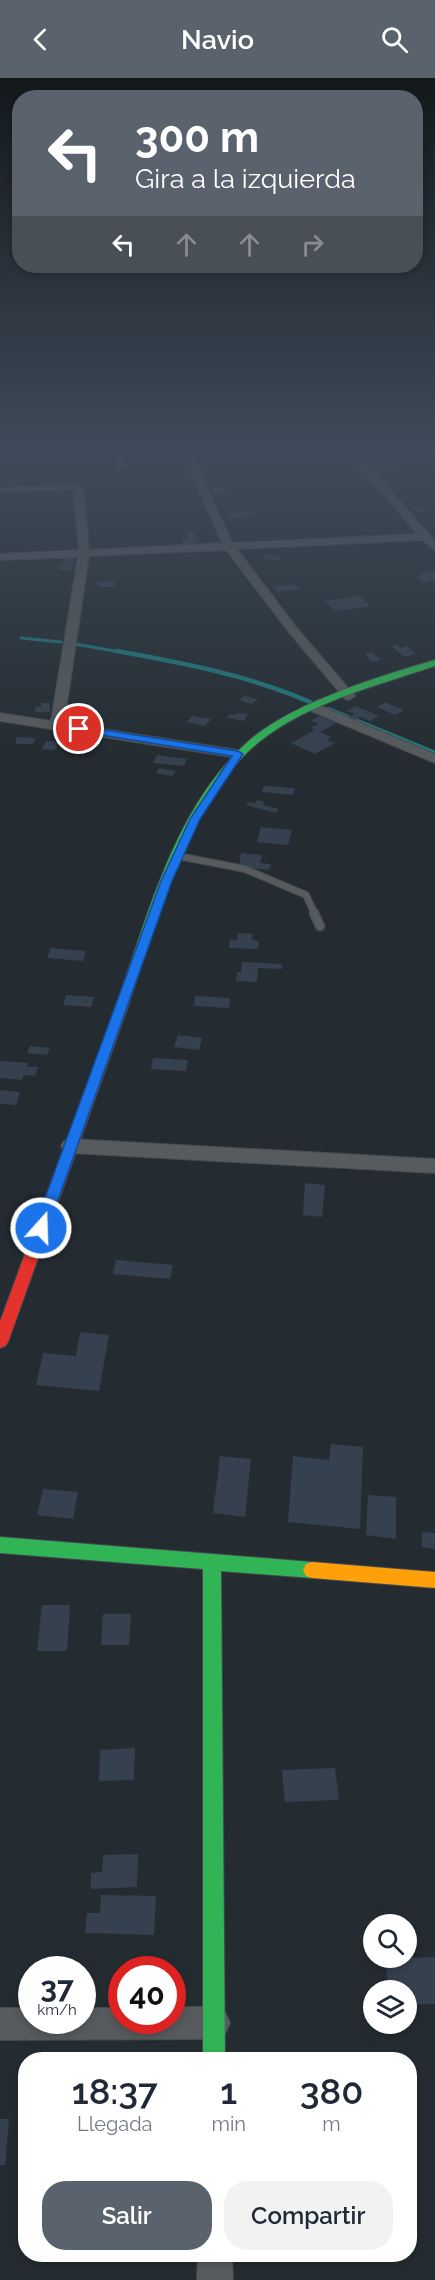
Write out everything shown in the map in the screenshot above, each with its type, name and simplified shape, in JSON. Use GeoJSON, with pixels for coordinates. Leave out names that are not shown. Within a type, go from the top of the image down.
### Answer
{"type":"FeatureCollection","features":[{"type":"Feature","properties":{"kind":"street"},"geometry":{"type":"LineString","coordinates":[[0,557],[38,555]]}},
{"type":"Feature","properties":{"kind":"street"},"geometry":{"type":"LineString","coordinates":[[57,725],[84,555]]}},
{"type":"Feature","properties":{"kind":"street"},"geometry":{"type":"LineString","coordinates":[[235,555],[292,629],[349,696]]}},
{"type":"Feature","properties":{"kind":"street"},"geometry":{"type":"LineString","coordinates":[[1,1335],[167,881],[195,819],[238,754],[271,728],[316,708],[435,663]]}},
{"type":"Feature","properties":{"kind":"street"},"geometry":{"type":"LineString","coordinates":[[316,708],[435,759]]}},
{"type":"Feature","properties":{"kind":"street"},"geometry":{"type":"LineString","coordinates":[[0,717],[238,754]]}},
{"type":"Feature","properties":{"kind":"street"},"geometry":{"type":"LineString","coordinates":[[71,1146],[435,1166]]}},
{"type":"Feature","properties":{"kind":"street"},"geometry":{"type":"LineString","coordinates":[[0,1545],[435,1580]]}},
{"type":"Feature","properties":{"kind":"street"},"geometry":{"type":"LineString","coordinates":[[212,1562],[214,2052]]}},
{"type":"Feature","properties":{"kind":"street"},"geometry":{"type":"LineString","coordinates":[[0,2024],[214,2023]]}},
{"type":"Feature","properties":{"kind":"street"},"geometry":{"type":"LineString","coordinates":[[215,2262],[215,2280]]}},
{"type":"Feature","properties":{"kind":"lane"},"geometry":{"type":"LineString","coordinates":[[178,856],[245,869],[306,895],[320,926]]}},
{"type":"Feature","properties":{"kind":"building"},"geometry":{"type":"Polygon","coordinates":[[[263,555],[278,555],[281,560],[267,561],[263,555]]]}},
{"type":"Feature","properties":{"kind":"building"},"geometry":{"type":"Polygon","coordinates":[[[63,557],[74,557],[72,570],[59,570],[59,566],[63,566],[63,557]]]}},
{"type":"Feature","properties":{"kind":"building"},"geometry":{"type":"Polygon","coordinates":[[[435,570],[435,581],[424,583],[417,576],[422,575],[420,573],[435,570]]]}},
{"type":"Feature","properties":{"kind":"building"},"geometry":{"type":"Polygon","coordinates":[[[114,581],[115,587],[98,587],[97,582],[114,581]]]}},
{"type":"Feature","properties":{"kind":"building"},"geometry":{"type":"Polygon","coordinates":[[[295,584],[300,589],[278,592],[273,587],[295,584]]]}},
{"type":"Feature","properties":{"kind":"building"},"geometry":{"type":"Polygon","coordinates":[[[360,596],[370,606],[335,611],[325,601],[360,596]]]}},
{"type":"Feature","properties":{"kind":"building"},"geometry":{"type":"Polygon","coordinates":[[[396,644],[400,648],[407,646],[416,654],[405,657],[391,646],[396,644]]]}},
{"type":"Feature","properties":{"kind":"building"},"geometry":{"type":"Polygon","coordinates":[[[372,652],[381,660],[371,662],[365,653],[372,652]]]}},
{"type":"Feature","properties":{"kind":"building"},"geometry":{"type":"Polygon","coordinates":[[[245,695],[258,700],[251,704],[239,700],[245,695]]]}},
{"type":"Feature","properties":{"kind":"building"},"geometry":{"type":"Polygon","coordinates":[[[385,702],[404,710],[395,715],[377,707],[385,702]]]}},
{"type":"Feature","properties":{"kind":"building"},"geometry":{"type":"Polygon","coordinates":[[[41,703],[50,703],[50,712],[35,712],[36,707],[41,707],[41,703]]]}},
{"type":"Feature","properties":{"kind":"building"},"geometry":{"type":"Polygon","coordinates":[[[355,706],[379,716],[370,721],[361,717],[355,720],[348,717],[355,714],[347,711],[355,706]]]}},
{"type":"Feature","properties":{"kind":"building"},"geometry":{"type":"Polygon","coordinates":[[[237,713],[248,714],[244,721],[227,718],[229,714],[236,715],[237,713]]]}},
{"type":"Feature","properties":{"kind":"building"},"geometry":{"type":"Polygon","coordinates":[[[192,716],[211,719],[205,726],[187,722],[192,716]]]}},
{"type":"Feature","properties":{"kind":"building"},"geometry":{"type":"Polygon","coordinates":[[[319,716],[336,723],[320,732],[331,737],[327,740],[335,743],[315,754],[291,743],[315,730],[311,728],[319,724],[311,721],[319,716]]]}},
{"type":"Feature","properties":{"kind":"building"},"geometry":{"type":"Polygon","coordinates":[[[17,737],[35,738],[33,744],[15,744],[17,737]]]}},
{"type":"Feature","properties":{"kind":"building"},"geometry":{"type":"Polygon","coordinates":[[[46,741],[59,742],[55,750],[42,749],[46,741]]]}},
{"type":"Feature","properties":{"kind":"building"},"geometry":{"type":"Polygon","coordinates":[[[157,755],[187,759],[184,766],[153,763],[157,755]]]}},
{"type":"Feature","properties":{"kind":"building"},"geometry":{"type":"Polygon","coordinates":[[[159,768],[176,771],[172,776],[156,773],[159,768]]]}},
{"type":"Feature","properties":{"kind":"building"},"geometry":{"type":"Polygon","coordinates":[[[264,786],[295,788],[293,795],[262,792],[264,786]]]}},
{"type":"Feature","properties":{"kind":"building"},"geometry":{"type":"Polygon","coordinates":[[[257,800],[265,802],[263,805],[279,809],[276,813],[246,805],[249,802],[255,803],[257,800]]]}},
{"type":"Feature","properties":{"kind":"building"},"geometry":{"type":"Polygon","coordinates":[[[261,827],[292,830],[288,845],[257,842],[261,827]]]}},
{"type":"Feature","properties":{"kind":"building"},"geometry":{"type":"Polygon","coordinates":[[[241,853],[262,855],[260,863],[271,864],[269,870],[239,867],[241,853]]]}},
{"type":"Feature","properties":{"kind":"building"},"geometry":{"type":"Polygon","coordinates":[[[238,933],[253,934],[252,940],[259,941],[258,949],[229,948],[230,939],[237,940],[238,933]]]}},
{"type":"Feature","properties":{"kind":"building"},"geometry":{"type":"Polygon","coordinates":[[[51,948],[86,951],[83,961],[47,958],[51,948]]]}},
{"type":"Feature","properties":{"kind":"building"},"geometry":{"type":"Polygon","coordinates":[[[242,962],[282,964],[282,969],[258,968],[257,982],[236,981],[237,972],[241,972],[242,962]]]}},
{"type":"Feature","properties":{"kind":"building"},"geometry":{"type":"Polygon","coordinates":[[[66,995],[94,997],[91,1007],[63,1005],[66,995]]]}},
{"type":"Feature","properties":{"kind":"building"},"geometry":{"type":"Polygon","coordinates":[[[195,996],[230,998],[229,1008],[194,1006],[195,996]]]}},
{"type":"Feature","properties":{"kind":"building"},"geometry":{"type":"Polygon","coordinates":[[[178,1035],[202,1038],[199,1050],[174,1047],[178,1035]]]}},
{"type":"Feature","properties":{"kind":"building"},"geometry":{"type":"Polygon","coordinates":[[[30,1046],[50,1048],[47,1055],[27,1053],[30,1046]]]}},
{"type":"Feature","properties":{"kind":"building"},"geometry":{"type":"Polygon","coordinates":[[[153,1058],[188,1060],[186,1071],[151,1069],[153,1058]]]}},
{"type":"Feature","properties":{"kind":"building"},"geometry":{"type":"Polygon","coordinates":[[[0,1061],[28,1063],[27,1067],[38,1067],[35,1076],[24,1075],[22,1080],[0,1078],[0,1061]]]}},
{"type":"Feature","properties":{"kind":"building"},"geometry":{"type":"Polygon","coordinates":[[[0,1090],[20,1092],[16,1105],[0,1104],[0,1090]]]}},
{"type":"Feature","properties":{"kind":"building"},"geometry":{"type":"Polygon","coordinates":[[[305,1183],[325,1185],[322,1217],[303,1215],[305,1183]]]}},
{"type":"Feature","properties":{"kind":"building"},"geometry":{"type":"Polygon","coordinates":[[[116,1260],[173,1265],[170,1279],[113,1274],[116,1260]]]}},
{"type":"Feature","properties":{"kind":"building"},"geometry":{"type":"Polygon","coordinates":[[[80,1332],[109,1335],[99,1391],[36,1385],[43,1353],[76,1356],[80,1332]]]}},
{"type":"Feature","properties":{"kind":"building"},"geometry":{"type":"Polygon","coordinates":[[[331,1444],[363,1447],[360,1529],[288,1522],[293,1456],[329,1460],[331,1444]]]}},
{"type":"Feature","properties":{"kind":"building"},"geometry":{"type":"Polygon","coordinates":[[[220,1456],[251,1459],[245,1517],[213,1513],[220,1456]]]}},
{"type":"Feature","properties":{"kind":"building"},"geometry":{"type":"Polygon","coordinates":[[[43,1489],[78,1492],[73,1519],[37,1515],[43,1489]]]}},
{"type":"Feature","properties":{"kind":"building"},"geometry":{"type":"Polygon","coordinates":[[[368,1495],[396,1497],[396,1539],[366,1535],[368,1495]]]}},
{"type":"Feature","properties":{"kind":"building"},"geometry":{"type":"Polygon","coordinates":[[[422,1532],[435,1533],[435,1549],[422,1547],[422,1532]]]}},
{"type":"Feature","properties":{"kind":"building"},"geometry":{"type":"Polygon","coordinates":[[[42,1605],[70,1605],[67,1651],[37,1651],[42,1605]]]}},
{"type":"Feature","properties":{"kind":"building"},"geometry":{"type":"Polygon","coordinates":[[[103,1614],[131,1614],[129,1645],[101,1645],[103,1614]]]}},
{"type":"Feature","properties":{"kind":"building"},"geometry":{"type":"Polygon","coordinates":[[[135,1748],[134,1780],[99,1781],[100,1750],[135,1748]]]}},
{"type":"Feature","properties":{"kind":"building"},"geometry":{"type":"Polygon","coordinates":[[[335,1768],[339,1800],[285,1802],[282,1770],[335,1768]]]}},
{"type":"Feature","properties":{"kind":"building"},"geometry":{"type":"Polygon","coordinates":[[[138,1854],[137,1887],[91,1889],[91,1873],[102,1872],[103,1855],[138,1854]]]}},
{"type":"Feature","properties":{"kind":"building"},"geometry":{"type":"Polygon","coordinates":[[[101,1895],[156,1896],[154,1935],[85,1933],[87,1913],[100,1913],[101,1895]]]}},
{"type":"Feature","properties":{"kind":"building"},"geometry":{"type":"Polygon","coordinates":[[[435,1957],[435,2004],[417,2005],[417,1980],[388,1980],[386,1968],[417,1968],[417,1958],[435,1957]]]}},
{"type":"Feature","properties":{"kind":"building"},"geometry":{"type":"Polygon","coordinates":[[[0,2119],[9,2119],[5,2165],[0,2165],[0,2119]]]}},
{"type":"Feature","properties":{"kind":"waterway"},"geometry":{"type":"LineString","coordinates":[[21,638],[61,642]]}},
{"type":"Feature","properties":{"kind":"waterway"},"geometry":{"type":"LineString","coordinates":[[75,644],[126,653]]}},
{"type":"Feature","properties":{"kind":"waterway"},"geometry":{"type":"LineString","coordinates":[[117,651],[239,677],[310,702]]}},
{"type":"Feature","properties":{"kind":"waterway"},"geometry":{"type":"LineString","coordinates":[[328,709],[435,753]]}},
{"type":"Feature","properties":{"kind":"traffic: fast"},"geometry":{"type":"LineString","coordinates":[[121,1009],[173,864],[209,793],[231,763],[256,740],[297,714],[342,695],[435,663]]}},
{"type":"Feature","properties":{"kind":"traffic: fast"},"geometry":{"type":"LineString","coordinates":[[0,1545],[312,1570]]}},
{"type":"Feature","properties":{"kind":"traffic: fast"},"geometry":{"type":"LineString","coordinates":[[212,1562],[214,2052]]}},
{"type":"Feature","properties":{"kind":"traffic: slow"},"geometry":{"type":"LineString","coordinates":[[312,1570],[435,1580]]}},
{"type":"Feature","properties":{"kind":"traffic: jam"},"geometry":{"type":"LineString","coordinates":[[0,1342],[121,1009]]}},
{"type":"Feature","properties":{"kind":"route"},"geometry":{"type":"LineString","coordinates":[[41,1228],[167,881],[195,819],[238,754],[79,729]]}}]}
